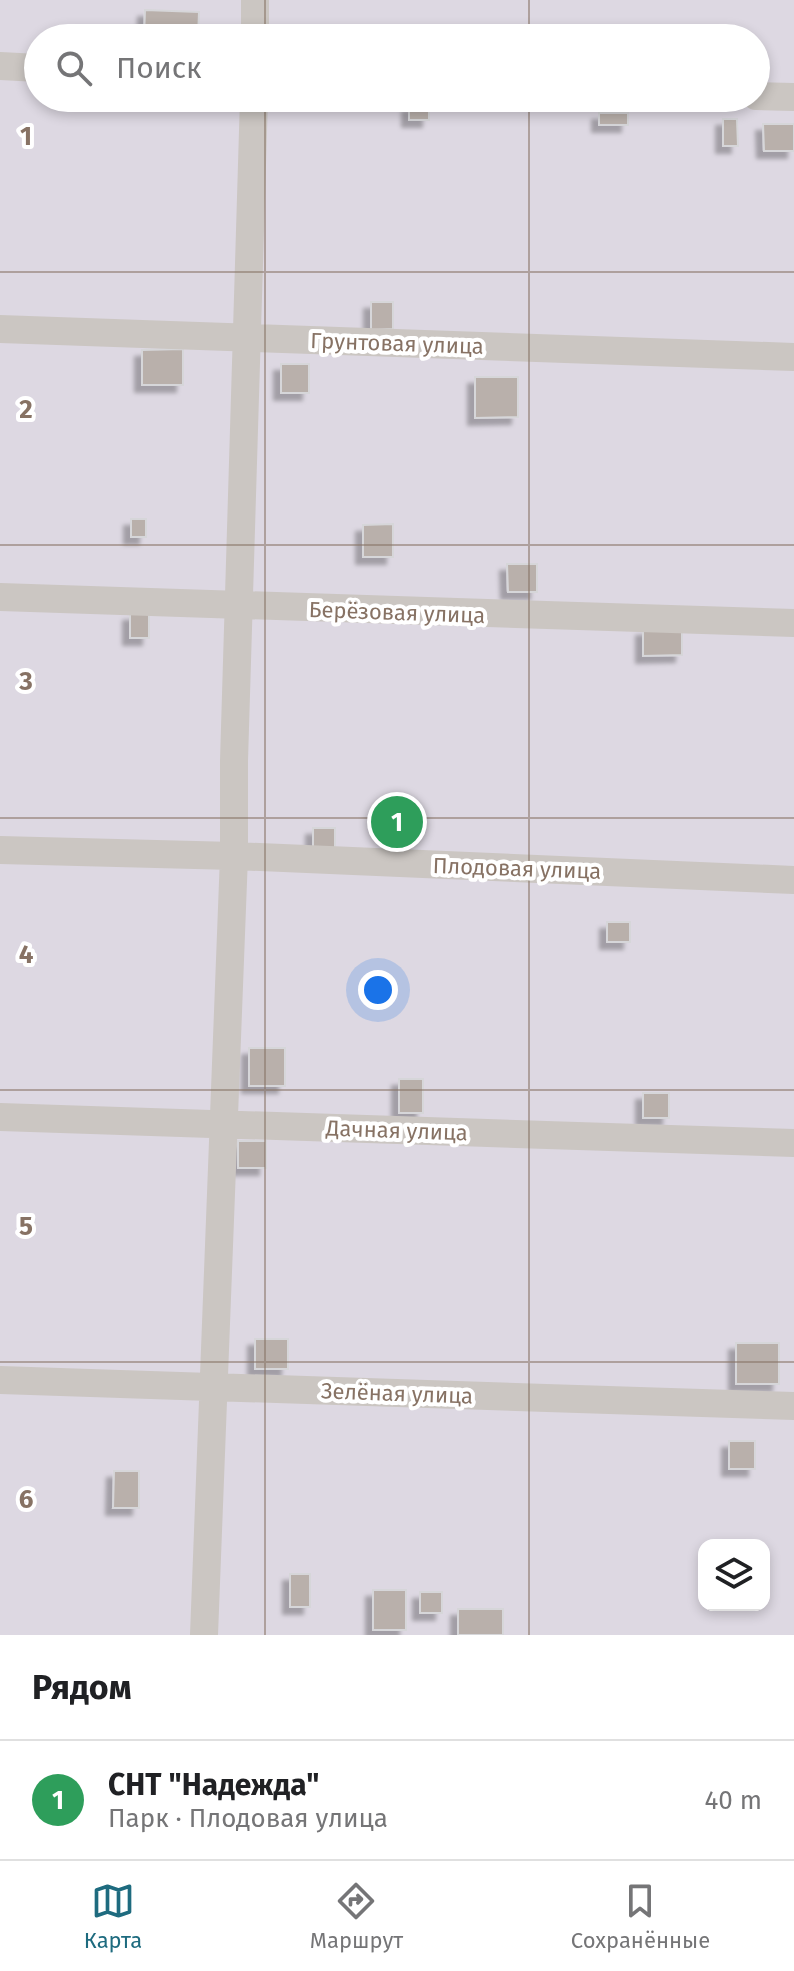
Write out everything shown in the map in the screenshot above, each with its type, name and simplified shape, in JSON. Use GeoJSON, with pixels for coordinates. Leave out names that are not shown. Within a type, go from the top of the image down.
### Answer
{"type":"FeatureCollection","features":[{"type":"Feature","properties":{"kind":"street"},"geometry":{"type":"LineString","coordinates":[[255,0],[255,24]]}},
{"type":"Feature","properties":{"kind":"street"},"geometry":{"type":"LineString","coordinates":[[0,66],[24,67]]}},
{"type":"Feature","properties":{"kind":"street"},"geometry":{"type":"LineString","coordinates":[[770,96],[794,97]]}},
{"type":"Feature","properties":{"kind":"street"},"geometry":{"type":"LineString","coordinates":[[204,1635],[234,856],[234,761],[254,112]]}},
{"type":"Feature","properties":{"kind":"street","name":"Грунтовая улица"},"geometry":{"type":"LineString","coordinates":[[0,329],[794,357]]}},
{"type":"Feature","properties":{"kind":"street","name":"Берёзовая улица"},"geometry":{"type":"LineString","coordinates":[[0,597],[794,623]]}},
{"type":"Feature","properties":{"kind":"street","name":"Плодовая улица"},"geometry":{"type":"LineString","coordinates":[[0,850],[234,856],[794,880]]}},
{"type":"Feature","properties":{"kind":"street","name":"Дачная улица"},"geometry":{"type":"LineString","coordinates":[[0,1117],[794,1143]]}},
{"type":"Feature","properties":{"kind":"street","name":"Зелёная улица"},"geometry":{"type":"LineString","coordinates":[[0,1380],[794,1406]]}},
{"type":"Feature","properties":{"kind":"shaded area"},"geometry":{"type":"Polygon","coordinates":[[[0,0],[794,0],[794,1635],[0,1635],[0,0]]]}},
{"type":"Feature","properties":{"kind":"building"},"geometry":{"type":"Polygon","coordinates":[[[145,10],[199,12],[199,24],[144,24],[145,10]]]}},
{"type":"Feature","properties":{"kind":"building"},"geometry":{"type":"Polygon","coordinates":[[[409,112],[429,112],[429,120],[409,120],[409,112]]]}},
{"type":"Feature","properties":{"kind":"building"},"geometry":{"type":"Polygon","coordinates":[[[599,113],[628,113],[628,125],[599,125],[599,113]]]}},
{"type":"Feature","properties":{"kind":"building"},"geometry":{"type":"Polygon","coordinates":[[[723,119],[737,119],[738,146],[723,146],[723,119]]]}},
{"type":"Feature","properties":{"kind":"building"},"geometry":{"type":"Polygon","coordinates":[[[763,124],[794,124],[794,151],[764,151],[763,124]]]}},
{"type":"Feature","properties":{"kind":"building"},"geometry":{"type":"Polygon","coordinates":[[[371,302],[393,302],[393,329],[371,330],[371,302]]]}},
{"type":"Feature","properties":{"kind":"building"},"geometry":{"type":"Polygon","coordinates":[[[183,349],[183,385],[142,385],[142,350],[183,349]]]}},
{"type":"Feature","properties":{"kind":"building"},"geometry":{"type":"Polygon","coordinates":[[[281,364],[309,364],[309,393],[281,393],[281,364]]]}},
{"type":"Feature","properties":{"kind":"building"},"geometry":{"type":"Polygon","coordinates":[[[475,377],[518,377],[518,417],[475,418],[475,377]]]}},
{"type":"Feature","properties":{"kind":"building"},"geometry":{"type":"Polygon","coordinates":[[[131,519],[146,519],[146,537],[131,537],[131,519]]]}},
{"type":"Feature","properties":{"kind":"building"},"geometry":{"type":"Polygon","coordinates":[[[393,524],[393,557],[363,557],[363,525],[393,524]]]}},
{"type":"Feature","properties":{"kind":"building"},"geometry":{"type":"Polygon","coordinates":[[[507,564],[537,564],[537,592],[508,592],[507,564]]]}},
{"type":"Feature","properties":{"kind":"building"},"geometry":{"type":"Polygon","coordinates":[[[149,613],[149,638],[130,638],[130,614],[149,613]]]}},
{"type":"Feature","properties":{"kind":"building"},"geometry":{"type":"Polygon","coordinates":[[[682,628],[682,655],[643,656],[643,629],[682,628]]]}},
{"type":"Feature","properties":{"kind":"building"},"geometry":{"type":"Polygon","coordinates":[[[313,828],[335,828],[335,852],[313,852],[313,828]]]}},
{"type":"Feature","properties":{"kind":"building"},"geometry":{"type":"Polygon","coordinates":[[[607,922],[630,922],[630,942],[607,942],[607,922]]]}},
{"type":"Feature","properties":{"kind":"building"},"geometry":{"type":"Polygon","coordinates":[[[249,1048],[285,1048],[285,1086],[249,1086],[249,1048]]]}},
{"type":"Feature","properties":{"kind":"building"},"geometry":{"type":"Polygon","coordinates":[[[399,1079],[423,1079],[423,1113],[399,1113],[399,1079]]]}},
{"type":"Feature","properties":{"kind":"building"},"geometry":{"type":"Polygon","coordinates":[[[643,1093],[669,1093],[669,1118],[643,1118],[643,1093]]]}},
{"type":"Feature","properties":{"kind":"building"},"geometry":{"type":"Polygon","coordinates":[[[238,1141],[266,1141],[266,1168],[238,1168],[238,1141]]]}},
{"type":"Feature","properties":{"kind":"building"},"geometry":{"type":"Polygon","coordinates":[[[255,1339],[288,1339],[288,1369],[255,1369],[255,1339]]]}},
{"type":"Feature","properties":{"kind":"building"},"geometry":{"type":"Polygon","coordinates":[[[736,1343],[779,1343],[779,1384],[736,1384],[736,1343]]]}},
{"type":"Feature","properties":{"kind":"building"},"geometry":{"type":"Polygon","coordinates":[[[729,1441],[755,1441],[755,1469],[729,1469],[729,1441]]]}},
{"type":"Feature","properties":{"kind":"building"},"geometry":{"type":"Polygon","coordinates":[[[114,1471],[139,1471],[139,1508],[113,1508],[114,1471]]]}},
{"type":"Feature","properties":{"kind":"building"},"geometry":{"type":"Polygon","coordinates":[[[290,1574],[310,1574],[310,1607],[290,1607],[290,1574]]]}},
{"type":"Feature","properties":{"kind":"building"},"geometry":{"type":"Polygon","coordinates":[[[373,1590],[406,1590],[406,1630],[373,1630],[373,1590]]]}},
{"type":"Feature","properties":{"kind":"building"},"geometry":{"type":"Polygon","coordinates":[[[420,1592],[442,1592],[442,1613],[420,1613],[420,1592]]]}},
{"type":"Feature","properties":{"kind":"building"},"geometry":{"type":"Polygon","coordinates":[[[458,1609],[503,1609],[503,1635],[458,1635],[458,1609]]]}},
{"type":"Feature","properties":{"kind":"place","name":"СНТ \"Надежда\""},"geometry":{"type":"Point","coordinates":[397,822]}}]}
